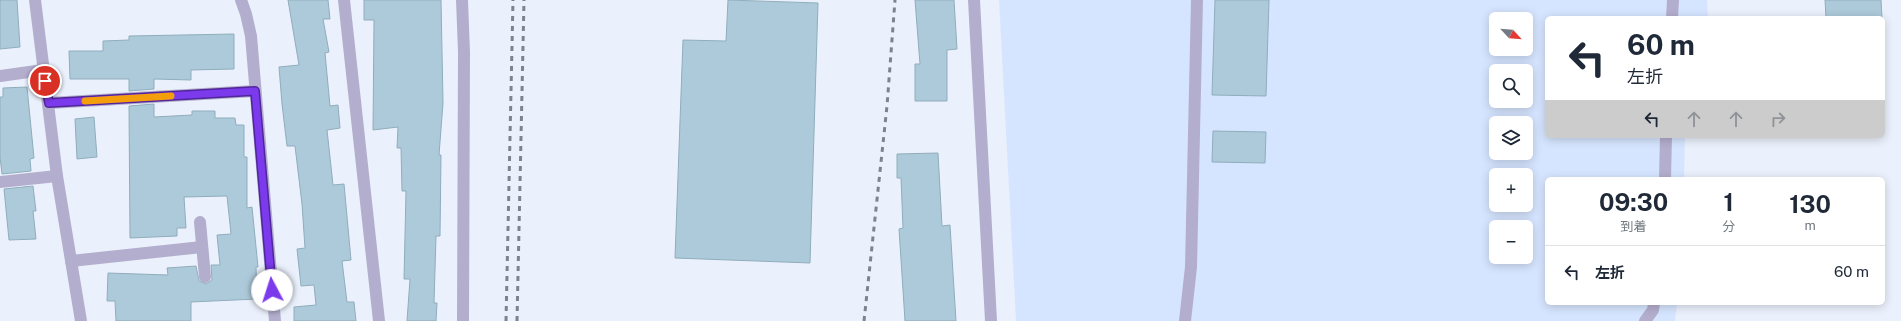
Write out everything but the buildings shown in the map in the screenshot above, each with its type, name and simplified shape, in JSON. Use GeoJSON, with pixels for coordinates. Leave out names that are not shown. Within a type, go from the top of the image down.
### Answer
{"type":"FeatureCollection","features":[{"type":"Feature","properties":{"kind":"street"},"geometry":{"type":"LineString","coordinates":[[35,0],[57,176],[81,321]]}},
{"type":"Feature","properties":{"kind":"street"},"geometry":{"type":"LineString","coordinates":[[241,0],[251,36],[274,321]]}},
{"type":"Feature","properties":{"kind":"street"},"geometry":{"type":"LineString","coordinates":[[344,0],[379,321]]}},
{"type":"Feature","properties":{"kind":"street"},"geometry":{"type":"LineString","coordinates":[[462,0],[464,52],[463,321]]}},
{"type":"Feature","properties":{"kind":"street"},"geometry":{"type":"LineString","coordinates":[[974,0],[991,321]]}},
{"type":"Feature","properties":{"kind":"street"},"geometry":{"type":"LineString","coordinates":[[1185,321],[1191,267],[1197,0]]}},
{"type":"Feature","properties":{"kind":"street"},"geometry":{"type":"LineString","coordinates":[[1672,16],[1673,0]]}},
{"type":"Feature","properties":{"kind":"street"},"geometry":{"type":"LineString","coordinates":[[0,76],[43,70]]}},
{"type":"Feature","properties":{"kind":"street"},"geometry":{"type":"LineString","coordinates":[[49,103],[255,91]]}},
{"type":"Feature","properties":{"kind":"street"},"geometry":{"type":"LineString","coordinates":[[1664,177],[1666,138]]}},
{"type":"Feature","properties":{"kind":"street"},"geometry":{"type":"LineString","coordinates":[[0,182],[57,176]]}},
{"type":"Feature","properties":{"kind":"street"},"geometry":{"type":"LineString","coordinates":[[200,222],[205,277]]}},
{"type":"Feature","properties":{"kind":"street"},"geometry":{"type":"LineString","coordinates":[[71,261],[202,247]]}},
{"type":"Feature","properties":{"kind":"street"},"geometry":{"type":"LineString","coordinates":[[1645,321],[1653,312]]}},
{"type":"Feature","properties":{"kind":"shaded area"},"geometry":{"type":"Polygon","coordinates":[[[999,0],[1707,0],[1708,16],[1545,16],[1545,138],[1685,138],[1684,177],[1545,177],[1545,305],[1677,305],[1675,321],[1016,321],[999,0]]]}},
{"type":"Feature","properties":{"kind":"railway"},"geometry":{"type":"LineString","coordinates":[[506,321],[513,0]]}},
{"type":"Feature","properties":{"kind":"railway"},"geometry":{"type":"LineString","coordinates":[[517,321],[524,0]]}},
{"type":"Feature","properties":{"kind":"railway"},"geometry":{"type":"LineString","coordinates":[[864,321],[887,106],[895,0]]}},
{"type":"Feature","properties":{"kind":"slow traffic"},"geometry":{"type":"LineString","coordinates":[[85,101],[171,96]]}},
{"type":"Feature","properties":{"kind":"route"},"geometry":{"type":"LineString","coordinates":[[45,81],[49,103],[255,91],[272,290]]}}]}
